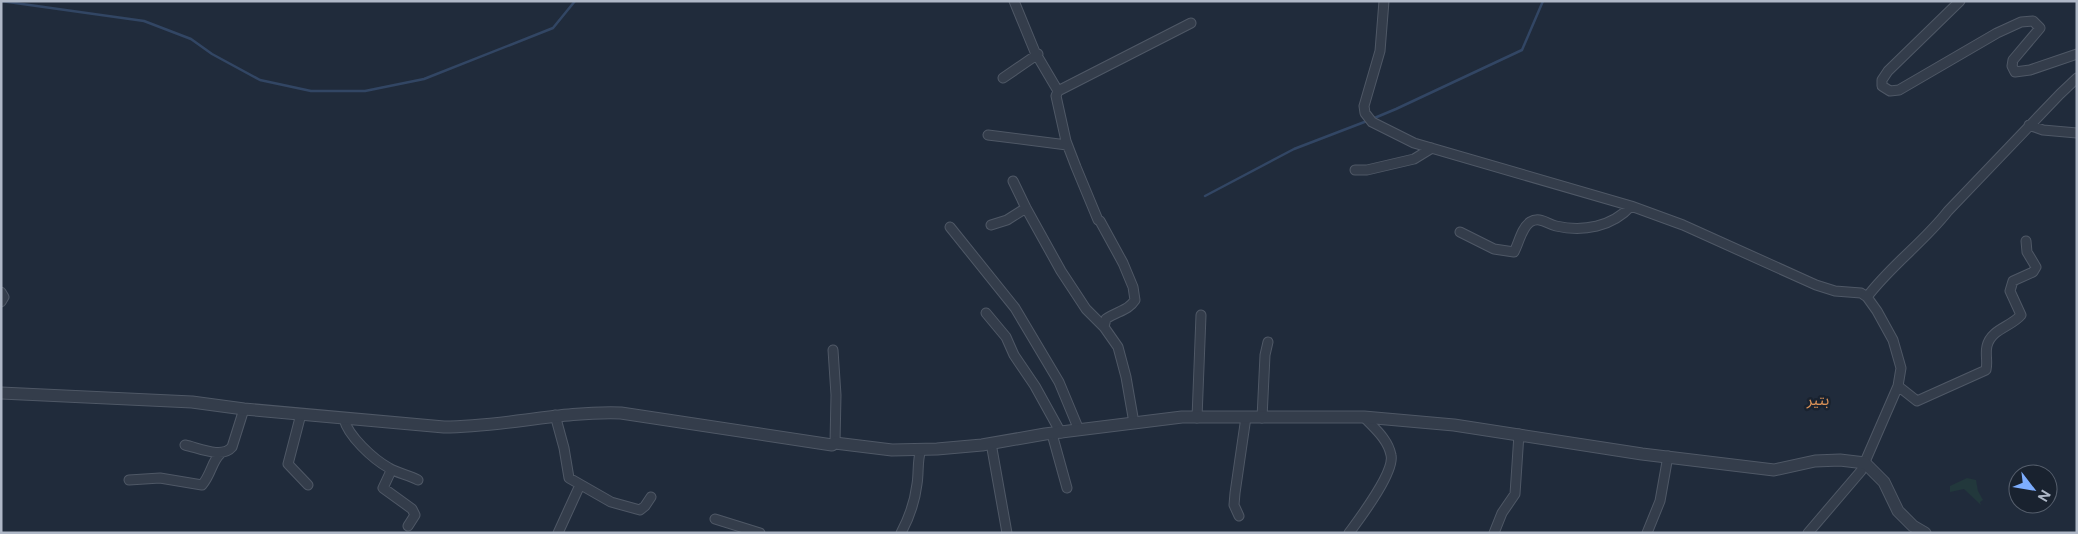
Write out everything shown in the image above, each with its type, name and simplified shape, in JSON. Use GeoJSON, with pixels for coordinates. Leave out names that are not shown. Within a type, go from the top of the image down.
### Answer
{"type":"FeatureCollection","features":[{"type":"Feature","properties":{"kind":"street"},"geometry":{"type":"LineString","coordinates":[[1014,1],[1035,52],[1038,54],[1058,91]]}},
{"type":"Feature","properties":{"kind":"street"},"geometry":{"type":"LineString","coordinates":[[1384,1],[1380,51],[1364,106],[1365,113],[1372,122],[1397,136],[1432,148],[1630,206],[1690,228],[1720,244],[1816,286],[1835,291],[1861,294],[1867,297],[1893,340],[1901,368],[1898,386],[1858,475],[1808,533]]}},
{"type":"Feature","properties":{"kind":"street"},"geometry":{"type":"LineString","coordinates":[[1960,1],[1888,71],[1882,80],[1882,86],[1890,91],[1900,90],[1998,33],[2021,22],[2033,21],[2040,28],[2014,60],[2012,66],[2015,72],[2030,70],[2077,54]]}},
{"type":"Feature","properties":{"kind":"street"},"geometry":{"type":"LineString","coordinates":[[1104,327],[1106,319],[1129,309],[1135,300],[1134,293],[1123,263],[1094,213],[1067,145],[1056,96],[1058,91],[1191,23]]}},
{"type":"Feature","properties":{"kind":"street"},"geometry":{"type":"LineString","coordinates":[[1003,78],[1038,54]]}},
{"type":"Feature","properties":{"kind":"street"},"geometry":{"type":"LineString","coordinates":[[1867,297],[1881,279],[1933,231],[1948,211],[2029,125],[2077,78]]}},
{"type":"Feature","properties":{"kind":"street"},"geometry":{"type":"LineString","coordinates":[[2029,125],[2043,130],[2077,133]]}},
{"type":"Feature","properties":{"kind":"street"},"geometry":{"type":"LineString","coordinates":[[988,135],[1067,145]]}},
{"type":"Feature","properties":{"kind":"street"},"geometry":{"type":"LineString","coordinates":[[1355,170],[1367,170],[1414,159],[1432,148]]}},
{"type":"Feature","properties":{"kind":"street"},"geometry":{"type":"LineString","coordinates":[[1013,180],[1044,242],[1074,291],[1086,309],[1104,327],[1120,352],[1134,423]]}},
{"type":"Feature","properties":{"kind":"street"},"geometry":{"type":"LineString","coordinates":[[1460,232],[1494,249],[1514,252],[1528,224],[1533,220],[1540,220],[1555,226],[1597,227],[1613,221],[1630,206]]}},
{"type":"Feature","properties":{"kind":"street"},"geometry":{"type":"LineString","coordinates":[[991,225],[1007,220],[1026,208]]}},
{"type":"Feature","properties":{"kind":"street"},"geometry":{"type":"LineString","coordinates":[[950,227],[1015,308],[1059,382],[1079,430]]}},
{"type":"Feature","properties":{"kind":"street"},"geometry":{"type":"LineString","coordinates":[[1898,386],[1917,401],[1986,370],[1988,356],[1986,347],[1990,339],[1995,332],[2017,320],[2021,315],[2010,291],[2013,281],[2032,272],[2036,267],[2027,252],[2026,241]]}},
{"type":"Feature","properties":{"kind":"street"},"geometry":{"type":"LineString","coordinates":[[1,292],[4,297],[1,302]]}},
{"type":"Feature","properties":{"kind":"street"},"geometry":{"type":"LineString","coordinates":[[986,313],[1006,337],[1014,355],[1035,386],[1057,433],[1067,488]]}},
{"type":"Feature","properties":{"kind":"street"},"geometry":{"type":"LineString","coordinates":[[1197,418],[1201,315]]}},
{"type":"Feature","properties":{"kind":"street"},"geometry":{"type":"LineString","coordinates":[[1262,418],[1265,355],[1268,342]]}},
{"type":"Feature","properties":{"kind":"street"},"geometry":{"type":"LineString","coordinates":[[833,350],[836,395],[835,443]]}},
{"type":"Feature","properties":{"kind":"street"},"geometry":{"type":"LineString","coordinates":[[1,393],[192,402],[344,419],[444,427],[471,427],[554,415],[593,412],[620,414],[832,445],[835,443],[892,450],[991,443],[1182,417],[1364,417],[1454,424],[1774,470],[1815,461],[1840,460],[1865,463],[1884,482],[1898,511],[1908,525],[1925,533]]}},
{"type":"Feature","properties":{"kind":"street"},"geometry":{"type":"LineString","coordinates":[[185,446],[220,454],[229,451],[244,409]]}},
{"type":"Feature","properties":{"kind":"street"},"geometry":{"type":"LineString","coordinates":[[301,414],[288,464],[308,485]]}},
{"type":"Feature","properties":{"kind":"street"},"geometry":{"type":"LineString","coordinates":[[554,415],[564,448],[569,478],[611,502],[640,510],[651,497]]}},
{"type":"Feature","properties":{"kind":"street"},"geometry":{"type":"LineString","coordinates":[[1239,516],[1234,505],[1246,417]]}},
{"type":"Feature","properties":{"kind":"street"},"geometry":{"type":"LineString","coordinates":[[1349,533],[1386,476],[1392,460],[1387,444],[1364,417]]}},
{"type":"Feature","properties":{"kind":"street"},"geometry":{"type":"LineString","coordinates":[[344,419],[352,436],[390,469],[418,480]]}},
{"type":"Feature","properties":{"kind":"street"},"geometry":{"type":"LineString","coordinates":[[1494,533],[1502,512],[1515,494],[1519,434]]}},
{"type":"Feature","properties":{"kind":"street"},"geometry":{"type":"LineString","coordinates":[[991,443],[1007,533]]}},
{"type":"Feature","properties":{"kind":"street"},"geometry":{"type":"LineString","coordinates":[[901,533],[908,518],[918,483],[918,458],[921,449]]}},
{"type":"Feature","properties":{"kind":"street"},"geometry":{"type":"LineString","coordinates":[[129,480],[160,478],[202,485],[212,471],[215,460],[220,454]]}},
{"type":"Feature","properties":{"kind":"street"},"geometry":{"type":"LineString","coordinates":[[1647,533],[1660,501],[1668,456]]}},
{"type":"Feature","properties":{"kind":"street"},"geometry":{"type":"LineString","coordinates":[[390,469],[383,488],[412,509],[415,515],[408,526]]}},
{"type":"Feature","properties":{"kind":"street"},"geometry":{"type":"LineString","coordinates":[[558,533],[580,485]]}},
{"type":"Feature","properties":{"kind":"street"},"geometry":{"type":"LineString","coordinates":[[715,519],[760,533]]}},
{"type":"Feature","properties":{"kind":"green space"},"geometry":{"type":"Polygon","coordinates":[[[1967,478],[1976,480],[1978,491],[1983,500],[1980,502],[1981,505],[1964,489],[1950,492],[1950,486],[1967,478]]]}},
{"type":"Feature","properties":{"kind":"waterway"},"geometry":{"type":"LineString","coordinates":[[1,1],[144,21],[191,39],[212,54],[260,80],[311,91],[365,91],[424,79],[553,28],[575,1]]}},
{"type":"Feature","properties":{"kind":"waterway"},"geometry":{"type":"LineString","coordinates":[[1372,119],[1522,50],[1543,1]]}},
{"type":"Feature","properties":{"kind":"waterway"},"geometry":{"type":"LineString","coordinates":[[1205,196],[1294,149],[1367,121]]}},
{"type":"Feature","properties":{"kind":"district","name":"بتير"},"geometry":{"type":"Point","coordinates":[1818,399]}}]}
